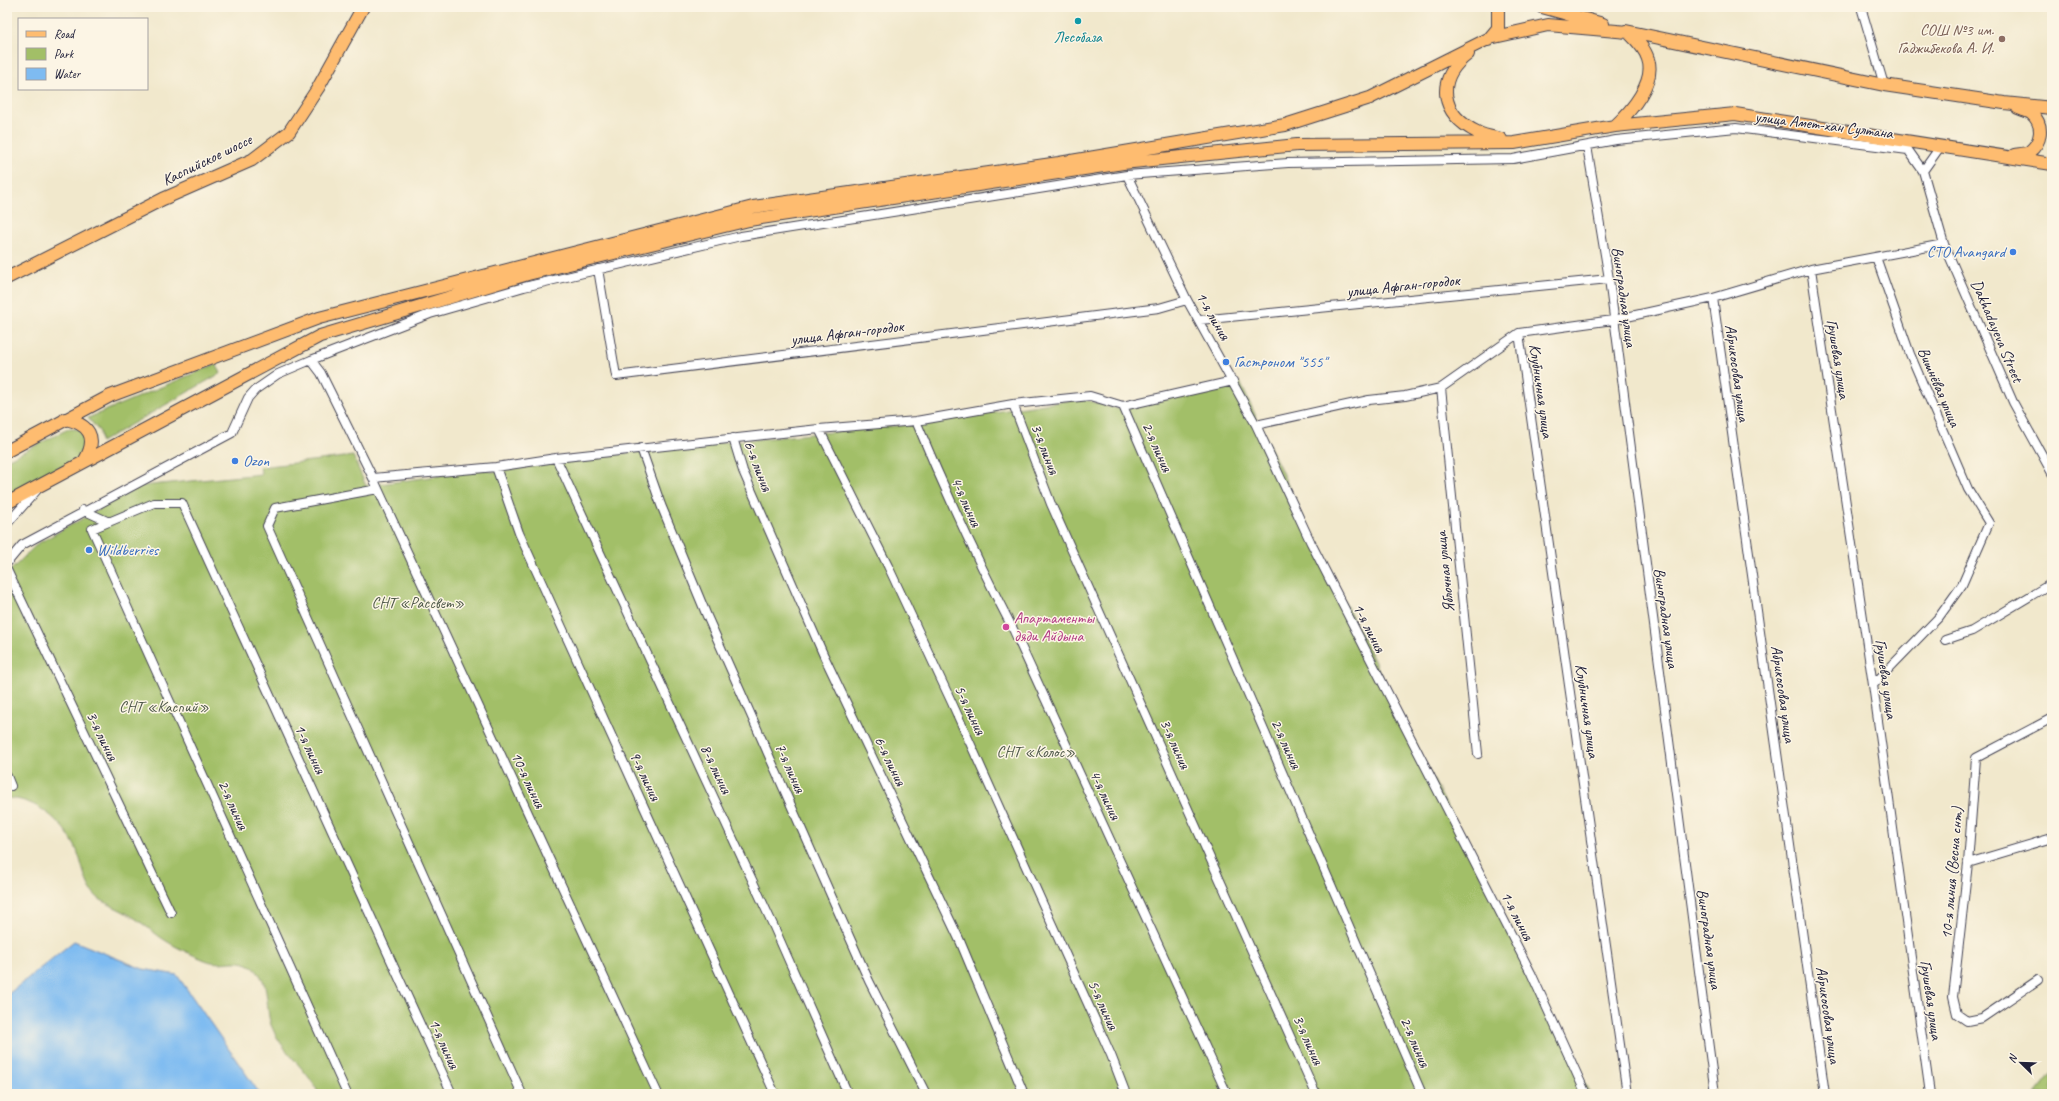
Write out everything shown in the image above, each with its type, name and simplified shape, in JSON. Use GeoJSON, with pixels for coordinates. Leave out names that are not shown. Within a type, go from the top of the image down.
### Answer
{"type":"FeatureCollection","features":[{"type":"Feature","properties":{"kind":"main road","name":"Каспийское шоссе"},"geometry":{"type":"LineString","coordinates":[[7,278],[163,199],[257,156],[289,132],[318,88],[363,7]]}},
{"type":"Feature","properties":{"kind":"main road"},"geometry":{"type":"LineString","coordinates":[[1498,7],[1498,28],[1490,38],[1458,62],[1447,78],[1445,97],[1455,116],[1466,126],[1478,132],[1514,143]]}},
{"type":"Feature","properties":{"kind":"main road"},"geometry":{"type":"LineString","coordinates":[[1542,7],[1628,32],[1884,85],[2004,103],[2052,108]]}},
{"type":"Feature","properties":{"kind":"main road"},"geometry":{"type":"LineString","coordinates":[[7,451],[64,419],[110,396],[319,318],[753,207],[1059,162],[1285,125],[1370,98],[1490,38],[1548,25],[1628,32],[1643,49],[1648,59],[1649,73],[1643,92],[1634,105],[1615,126]]}},
{"type":"Feature","properties":{"kind":"main road"},"geometry":{"type":"LineString","coordinates":[[2001,156],[2028,153],[2037,143],[2041,134],[2040,124],[2031,113],[2004,103]]}},
{"type":"Feature","properties":{"kind":"main road"},"geometry":{"type":"LineString","coordinates":[[7,503],[85,460],[320,336],[528,274],[749,220],[1123,163],[1297,145],[1514,143],[1615,126],[1736,114],[1905,146],[1940,147],[2052,164]]}},
{"type":"Feature","properties":{"kind":"main road"},"geometry":{"type":"LineString","coordinates":[[64,419],[78,422],[88,431],[92,441],[90,450],[85,460]]}},
{"type":"Feature","properties":{"kind":"street"},"geometry":{"type":"LineString","coordinates":[[1861,7],[1884,85]]}},
{"type":"Feature","properties":{"kind":"street","name":"улица Амет-хан Султана"},"geometry":{"type":"LineString","coordinates":[[7,563],[22,545],[83,510],[232,433],[248,398],[255,390],[278,374],[430,314],[524,287],[741,236],[1127,175],[1288,163],[1513,159],[1616,140],[1736,128],[1905,146]]}},
{"type":"Feature","properties":{"kind":"street","name":"Виноградная улица"},"geometry":{"type":"LineString","coordinates":[[1586,146],[1609,279],[1613,320],[1715,1094]]}},
{"type":"Feature","properties":{"kind":"street","name":"Dakhadayeva Street"},"geometry":{"type":"LineString","coordinates":[[1905,146],[1923,171],[1944,244],[2013,402],[2052,473]]}},
{"type":"Feature","properties":{"kind":"street"},"geometry":{"type":"LineString","coordinates":[[1923,171],[1940,147]]}},
{"type":"Feature","properties":{"kind":"street","name":"1-я линия"},"geometry":{"type":"LineString","coordinates":[[1127,175],[1187,300],[1200,320],[1233,381],[1256,426],[1311,543],[1531,973],[1586,1094]]}},
{"type":"Feature","properties":{"kind":"street"},"geometry":{"type":"LineString","coordinates":[[1256,426],[1370,400],[1405,396],[1441,388],[1519,333],[1613,320],[1713,298],[1811,269],[1944,244]]}},
{"type":"Feature","properties":{"kind":"street","name":"Вишнёвая улица"},"geometry":{"type":"LineString","coordinates":[[1873,685],[1938,617],[1962,585],[1989,522],[1968,489],[1910,354],[1876,257]]}},
{"type":"Feature","properties":{"kind":"street","name":"Грушевая улица"},"geometry":{"type":"LineString","coordinates":[[1811,269],[1873,685],[1930,1094]]}},
{"type":"Feature","properties":{"kind":"street","name":"улица Афган-городок"},"geometry":{"type":"LineString","coordinates":[[598,270],[616,376],[1159,308],[1187,300]]}},
{"type":"Feature","properties":{"kind":"street","name":"улица Афган-городок"},"geometry":{"type":"LineString","coordinates":[[1200,320],[1609,279]]}},
{"type":"Feature","properties":{"kind":"street","name":"Абрикосовая улица"},"geometry":{"type":"LineString","coordinates":[[1713,298],[1825,1094]]}},
{"type":"Feature","properties":{"kind":"street","name":"Клубничная улица"},"geometry":{"type":"LineString","coordinates":[[1519,333],[1627,1094]]}},
{"type":"Feature","properties":{"kind":"street","name":"10-я линия"},"geometry":{"type":"LineString","coordinates":[[311,360],[320,373],[373,478],[658,1094]]}},
{"type":"Feature","properties":{"kind":"street"},"geometry":{"type":"LineString","coordinates":[[373,478],[496,468],[556,458],[641,448],[819,429],[916,421],[1014,404],[1090,396],[1123,406],[1233,381]]}},
{"type":"Feature","properties":{"kind":"street","name":"Яблочная улица"},"geometry":{"type":"LineString","coordinates":[[1441,388],[1478,754]]}},
{"type":"Feature","properties":{"kind":"street","name":"3-я линия"},"geometry":{"type":"LineString","coordinates":[[1014,404],[1051,504],[1316,1094]]}},
{"type":"Feature","properties":{"kind":"street","name":"2-я линия"},"geometry":{"type":"LineString","coordinates":[[1123,406],[1422,1094]]}},
{"type":"Feature","properties":{"kind":"street","name":"4-я линия"},"geometry":{"type":"LineString","coordinates":[[916,421],[951,504],[981,568],[1014,630],[1227,1094]]}},
{"type":"Feature","properties":{"kind":"street","name":"5-я линия"},"geometry":{"type":"LineString","coordinates":[[819,429],[888,566],[952,703],[1111,1055],[1126,1094]]}},
{"type":"Feature","properties":{"kind":"street","name":"6-я линия"},"geometry":{"type":"LineString","coordinates":[[733,438],[743,471],[824,656],[960,941],[1024,1094]]}},
{"type":"Feature","properties":{"kind":"street","name":"7-я линия"},"geometry":{"type":"LineString","coordinates":[[641,448],[661,505],[711,623],[869,981],[926,1094]]}},
{"type":"Feature","properties":{"kind":"street","name":"8-я линия"},"geometry":{"type":"LineString","coordinates":[[556,458],[774,926],[848,1094]]}},
{"type":"Feature","properties":{"kind":"street","name":"9-я линия"},"geometry":{"type":"LineString","coordinates":[[496,468],[522,541],[775,1094]]}},
{"type":"Feature","properties":{"kind":"street"},"geometry":{"type":"LineString","coordinates":[[7,524],[42,484]]}},
{"type":"Feature","properties":{"kind":"street"},"geometry":{"type":"LineString","coordinates":[[378,489],[275,508],[267,526],[522,1094]]}},
{"type":"Feature","properties":{"kind":"street","name":"1-я линия"},"geometry":{"type":"LineString","coordinates":[[92,529],[154,503],[182,503],[452,1094]]}},
{"type":"Feature","properties":{"kind":"street"},"geometry":{"type":"LineString","coordinates":[[83,510],[109,522]]}},
{"type":"Feature","properties":{"kind":"street","name":"2-я линия"},"geometry":{"type":"LineString","coordinates":[[92,529],[347,1094]]}},
{"type":"Feature","properties":{"kind":"street","name":"3-я линия"},"geometry":{"type":"LineString","coordinates":[[7,570],[171,913]]}},
{"type":"Feature","properties":{"kind":"street"},"geometry":{"type":"LineString","coordinates":[[1945,640],[1972,631],[2052,583]]}},
{"type":"Feature","properties":{"kind":"street","name":"10-я линия (Весна снт)"},"geometry":{"type":"LineString","coordinates":[[2038,980],[1982,1018],[1967,1020],[1957,1014],[1953,997],[1968,863],[1976,758],[2052,718]]}},
{"type":"Feature","properties":{"kind":"street"},"geometry":{"type":"LineString","coordinates":[[7,776],[11,786]]}},
{"type":"Feature","properties":{"kind":"street"},"geometry":{"type":"LineString","coordinates":[[1968,863],[2052,838]]}},
{"type":"Feature","properties":{"kind":"green space"},"geometry":{"type":"Polygon","coordinates":[[[216,364],[221,373],[101,442],[100,432],[88,418],[216,364]]]}},
{"type":"Feature","properties":{"kind":"green space","name":"СНТ «Колос»"},"geometry":{"type":"Polygon","coordinates":[[[1240,382],[1306,524],[1590,1094],[319,1094],[308,1076],[287,1052],[275,1035],[269,1019],[265,986],[260,975],[254,968],[241,962],[213,962],[193,955],[170,944],[132,916],[101,900],[95,895],[87,882],[78,853],[70,837],[56,820],[38,807],[28,802],[7,798],[7,574],[37,544],[141,486],[261,474],[260,467],[353,456],[366,486],[486,469],[492,472],[655,449],[926,423],[1063,401],[1086,400],[1118,409],[1202,392],[1240,382]]]}},
{"type":"Feature","properties":{"kind":"green space"},"geometry":{"type":"Polygon","coordinates":[[[68,429],[78,429],[88,439],[84,455],[7,497],[7,460],[68,429]]]}},
{"type":"Feature","properties":{"kind":"green space"},"geometry":{"type":"Polygon","coordinates":[[[2052,1074],[2052,1094],[2036,1094],[2052,1074]]]}},
{"type":"Feature","properties":{"kind":"water"},"geometry":{"type":"Polygon","coordinates":[[[74,941],[143,969],[177,975],[260,1094],[7,1094],[7,995],[74,941]]]}},
{"type":"Feature","properties":{"kind":"place","name":"Лесобаза"},"geometry":{"type":"Point","coordinates":[1078,21]}},
{"type":"Feature","properties":{"kind":"place","name":"СОШ №3 им. Гаджибекова А. И."},"geometry":{"type":"Point","coordinates":[2002,39]}},
{"type":"Feature","properties":{"kind":"place","name":"СТО Avangard"},"geometry":{"type":"Point","coordinates":[2013,252]}},
{"type":"Feature","properties":{"kind":"place","name":"Гастроном \"555\""},"geometry":{"type":"Point","coordinates":[1226,362]}},
{"type":"Feature","properties":{"kind":"place","name":"Ozon"},"geometry":{"type":"Point","coordinates":[235,461]}},
{"type":"Feature","properties":{"kind":"place","name":"Wildberries"},"geometry":{"type":"Point","coordinates":[89,550]}},
{"type":"Feature","properties":{"kind":"place","name":"Апартаменты дяди Айдына"},"geometry":{"type":"Point","coordinates":[1006,627]}},
{"type":"Feature","properties":{"kind":"park label","name":"СНТ «Рассвет»"},"geometry":{"type":"Point","coordinates":[418,603]}},
{"type":"Feature","properties":{"kind":"park label","name":"СНТ «Каспий»"},"geometry":{"type":"Point","coordinates":[164,707]}}]}
